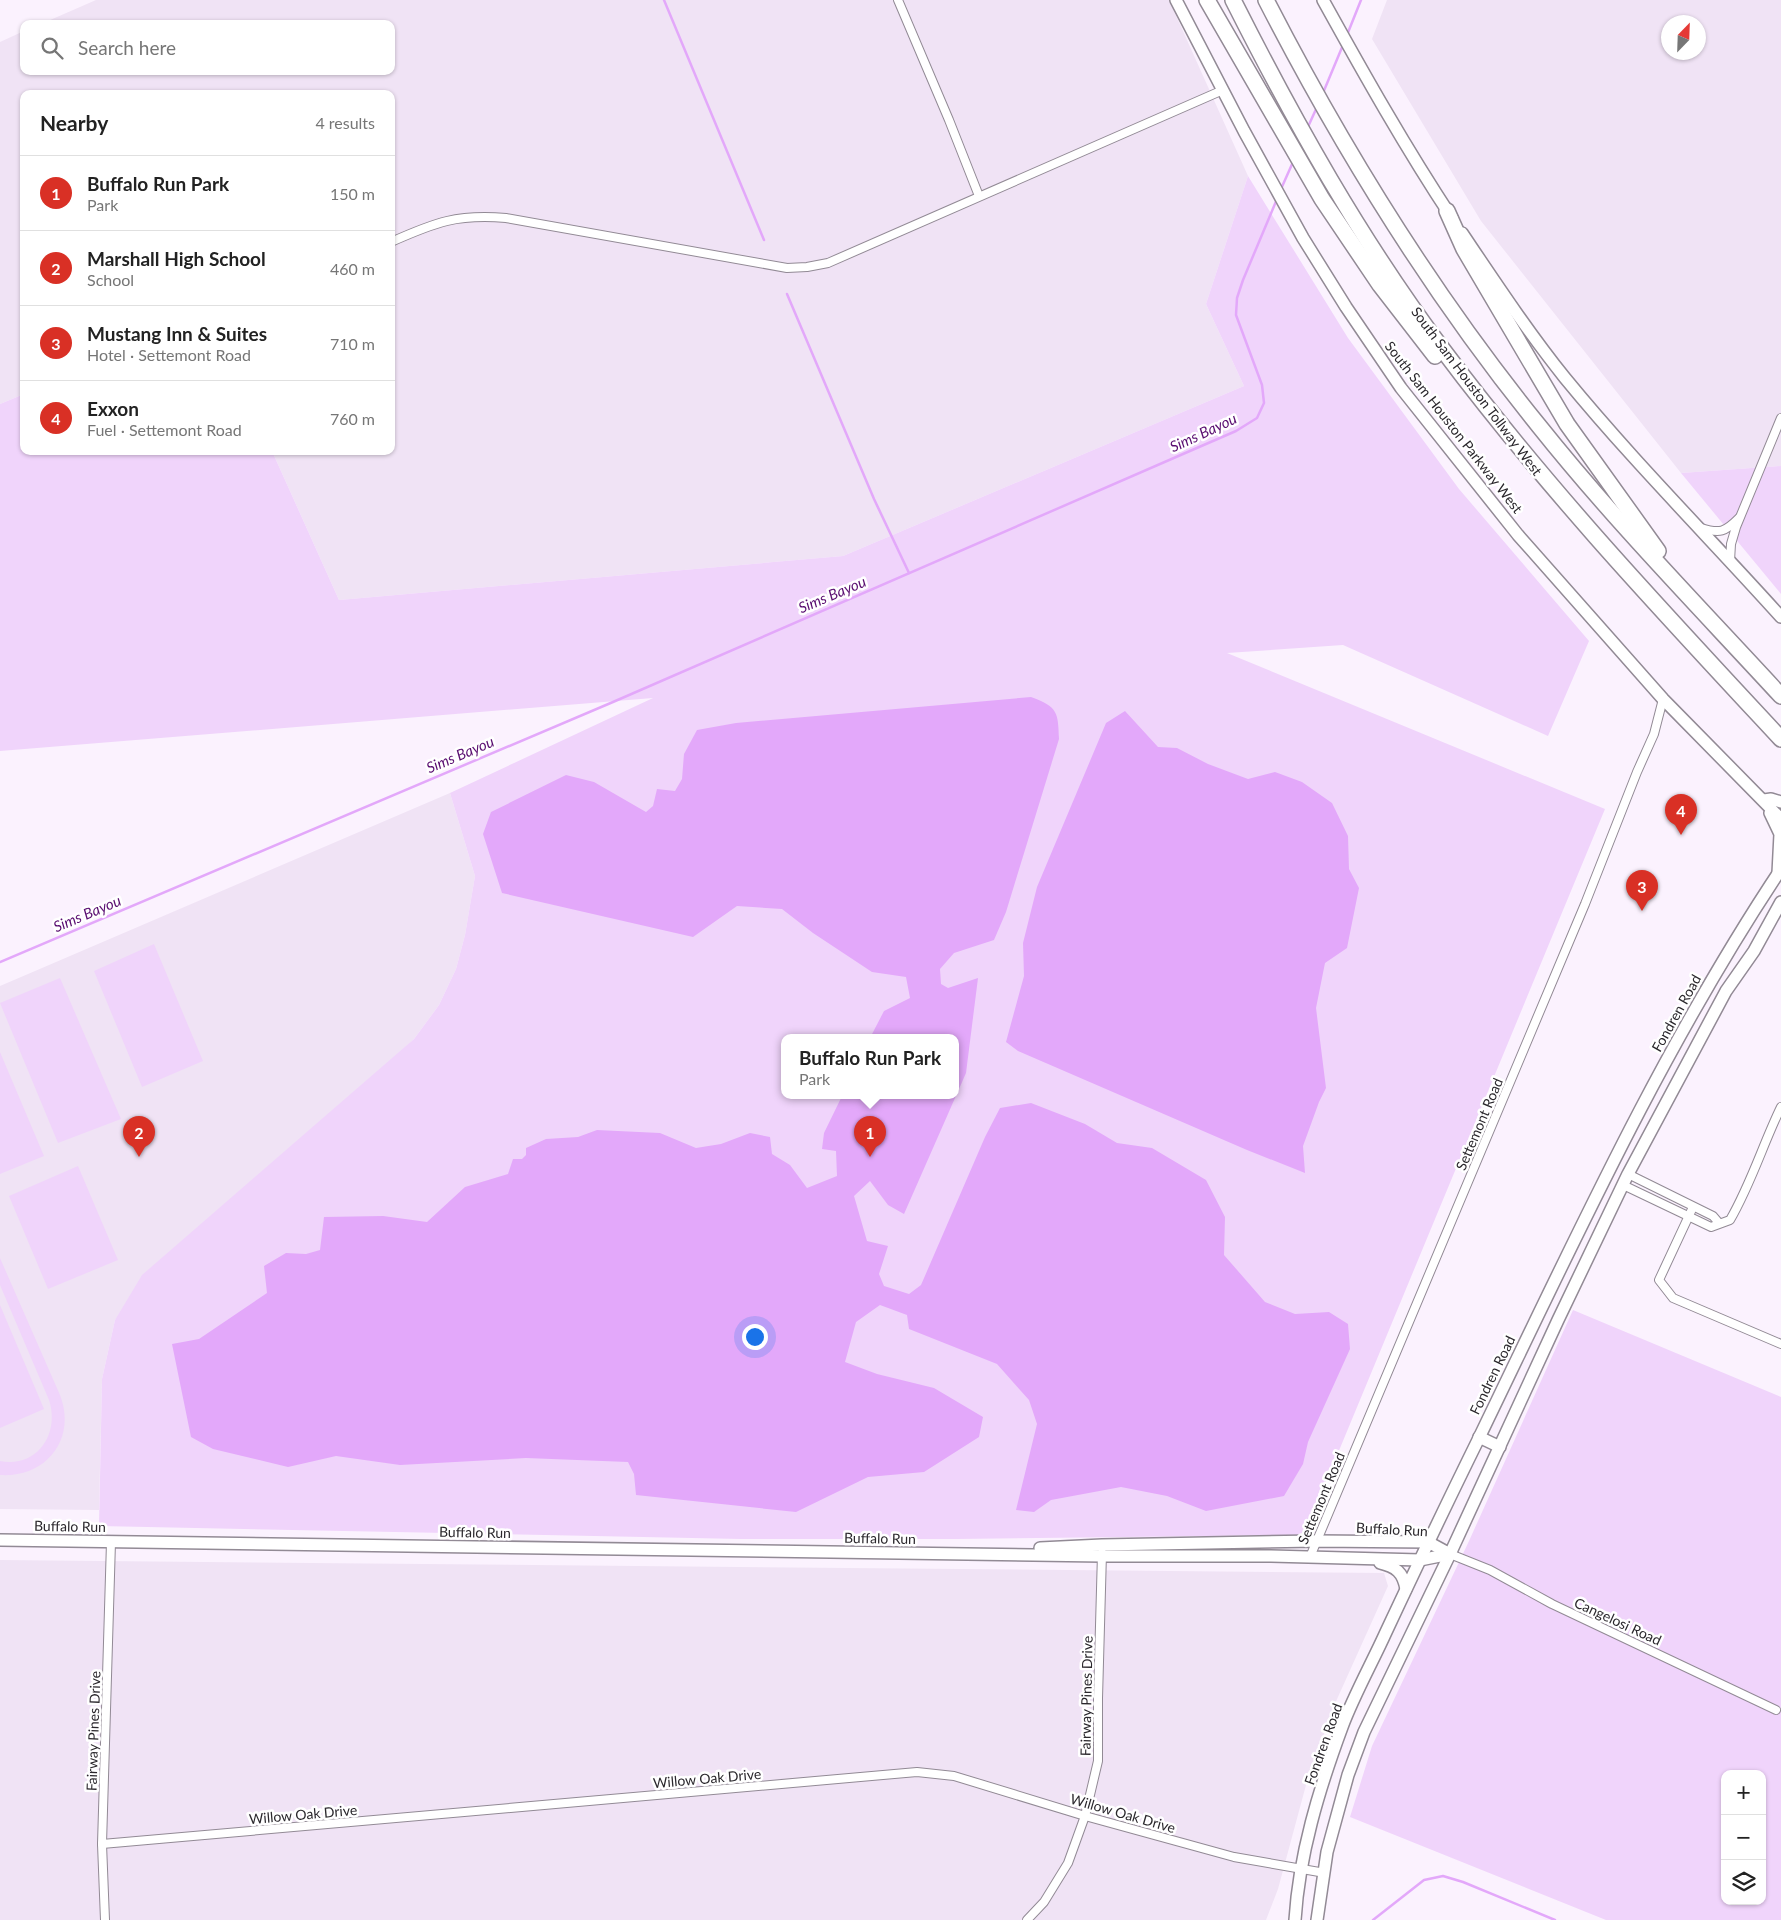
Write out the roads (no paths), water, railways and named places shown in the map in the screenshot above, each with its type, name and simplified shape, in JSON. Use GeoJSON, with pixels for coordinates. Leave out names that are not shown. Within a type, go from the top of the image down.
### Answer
{"type":"FeatureCollection","features":[{"type":"Feature","properties":{"kind":"highway"},"geometry":{"type":"LineString","coordinates":[[1207,0],[1322,199],[1380,285],[1447,370],[1544,479]]}},
{"type":"Feature","properties":{"kind":"highway","name":"South Sam Houston Tollway West"},"geometry":{"type":"LineString","coordinates":[[1233,0],[1287,106],[1374,250],[1416,312],[1487,408],[1544,479],[1636,583],[1781,739]]}},
{"type":"Feature","properties":{"kind":"highway","name":"South Sam Houston Tollway West"},"geometry":{"type":"LineString","coordinates":[[1266,0],[1302,71],[1333,125],[1408,246],[1487,359],[1539,427],[1587,484],[1781,696]]}},
{"type":"Feature","properties":{"kind":"highway"},"geometry":{"type":"LineString","coordinates":[[1447,211],[1464,250],[1567,424],[1705,615]]}},
{"type":"Feature","properties":{"kind":"main road","name":"South Sam Houston Parkway West"},"geometry":{"type":"LineString","coordinates":[[1176,0],[1244,131],[1303,238],[1346,307],[1402,388],[1518,535],[1663,699],[1781,819]]}},
{"type":"Feature","properties":{"kind":"main road"},"geometry":{"type":"LineString","coordinates":[[1325,4],[1370,86],[1447,211],[1509,302],[1565,377],[1638,462],[1781,617]]}},
{"type":"Feature","properties":{"kind":"main road"},"geometry":{"type":"LineString","coordinates":[[1780,871],[1780,834],[1764,800],[1781,802]]}},
{"type":"Feature","properties":{"kind":"main road","name":"Fondren Road"},"geometry":{"type":"LineString","coordinates":[[1295,1920],[1302,1869],[1315,1809],[1343,1725],[1428,1542],[1609,1171],[1740,930],[1780,871]]}},
{"type":"Feature","properties":{"kind":"main road"},"geometry":{"type":"LineString","coordinates":[[1317,1920],[1327,1852],[1348,1775],[1364,1732],[1626,1180],[1726,991],[1754,951],[1781,902]]}},
{"type":"Feature","properties":{"kind":"main road"},"geometry":{"type":"LineString","coordinates":[[1711,982],[1726,991]]}},
{"type":"Feature","properties":{"kind":"main road"},"geometry":{"type":"LineString","coordinates":[[1609,1171],[1626,1180]]}},
{"type":"Feature","properties":{"kind":"main road"},"geometry":{"type":"LineString","coordinates":[[1540,1312],[1558,1320]]}},
{"type":"Feature","properties":{"kind":"main road"},"geometry":{"type":"LineString","coordinates":[[1479,1437],[1500,1447]]}},
{"type":"Feature","properties":{"kind":"main road","name":"Buffalo Run"},"geometry":{"type":"LineString","coordinates":[[0,1540],[949,1554],[1316,1541],[1428,1542],[1450,1554]]}},
{"type":"Feature","properties":{"kind":"main road","name":"Buffalo Run"},"geometry":{"type":"LineString","coordinates":[[1102,1550],[1420,1560],[1450,1554]]}},
{"type":"Feature","properties":{"kind":"main road"},"geometry":{"type":"LineString","coordinates":[[1364,1559],[1395,1567],[1402,1574],[1406,1589]]}},
{"type":"Feature","properties":{"kind":"main road"},"geometry":{"type":"LineString","coordinates":[[1343,1725],[1364,1732]]}},
{"type":"Feature","properties":{"kind":"street"},"geometry":{"type":"LineString","coordinates":[[898,0],[979,196]]}},
{"type":"Feature","properties":{"kind":"street"},"geometry":{"type":"LineString","coordinates":[[395,240],[453,218],[479,216],[506,218],[787,268],[807,267],[828,263],[1223,90]]}},
{"type":"Feature","properties":{"kind":"street"},"geometry":{"type":"LineString","coordinates":[[1730,561],[1731,544],[1740,516],[1781,418]]}},
{"type":"Feature","properties":{"kind":"street"},"geometry":{"type":"LineString","coordinates":[[1699,527],[1712,531],[1725,531],[1740,516]]}},
{"type":"Feature","properties":{"kind":"street","name":"Settemont Road"},"geometry":{"type":"LineString","coordinates":[[1310,1557],[1581,913],[1654,734],[1663,699]]}},
{"type":"Feature","properties":{"kind":"street"},"geometry":{"type":"LineString","coordinates":[[1626,1180],[1688,1217],[1710,1227],[1730,1220],[1740,1204],[1781,1107]]}},
{"type":"Feature","properties":{"kind":"street"},"geometry":{"type":"LineString","coordinates":[[1626,1180],[1713,1216],[1719,1223]]}},
{"type":"Feature","properties":{"kind":"street"},"geometry":{"type":"LineString","coordinates":[[1693,1207],[1659,1280],[1673,1298],[1781,1344]]}},
{"type":"Feature","properties":{"kind":"street","name":"Fairway Pines Drive"},"geometry":{"type":"LineString","coordinates":[[105,1920],[102,1844],[111,1542]]}},
{"type":"Feature","properties":{"kind":"street","name":"Fairway Pines Drive"},"geometry":{"type":"LineString","coordinates":[[1027,1920],[1044,1902],[1068,1863],[1085,1816],[1098,1761],[1102,1550]]}},
{"type":"Feature","properties":{"kind":"street","name":"Cangelosi Road"},"geometry":{"type":"LineString","coordinates":[[1450,1554],[1490,1570],[1552,1604],[1776,1710]]}},
{"type":"Feature","properties":{"kind":"street","name":"Willow Oak Drive"},"geometry":{"type":"LineString","coordinates":[[102,1844],[917,1772],[954,1776],[1085,1816],[1234,1857],[1325,1873]]}},
{"type":"Feature","properties":{"kind":"waterway"},"geometry":{"type":"LineString","coordinates":[[664,0],[764,240]]}},
{"type":"Feature","properties":{"kind":"waterway","name":"Sims Bayou"},"geometry":{"type":"LineString","coordinates":[[1347,35],[1361,0]]}},
{"type":"Feature","properties":{"kind":"waterway","name":"Sims Bayou"},"geometry":{"type":"LineString","coordinates":[[1323,93],[1343,45]]}},
{"type":"Feature","properties":{"kind":"waterway","name":"Sims Bayou"},"geometry":{"type":"LineString","coordinates":[[1307,129],[1317,107]]}},
{"type":"Feature","properties":{"kind":"waterway","name":"Sims Bayou"},"geometry":{"type":"LineString","coordinates":[[1281,189],[1293,162]]}},
{"type":"Feature","properties":{"kind":"waterway","name":"Sims Bayou"},"geometry":{"type":"LineString","coordinates":[[0,962],[613,702],[1236,431],[1257,418],[1264,403],[1262,385],[1236,315],[1237,298],[1277,199]]}},
{"type":"Feature","properties":{"kind":"waterway"},"geometry":{"type":"LineString","coordinates":[[787,294],[874,499],[909,573]]}},
{"type":"Feature","properties":{"kind":"waterway"},"geometry":{"type":"LineString","coordinates":[[1373,1920],[1424,1880],[1443,1876],[1463,1882],[1555,1920]]}},
{"type":"Feature","properties":{"kind":"place","name":"Exxon"},"geometry":{"type":"Point","coordinates":[1681,835]}},
{"type":"Feature","properties":{"kind":"place","name":"Mustang Inn & Suites"},"geometry":{"type":"Point","coordinates":[1642,911]}},
{"type":"Feature","properties":{"kind":"place","name":"Marshall High School"},"geometry":{"type":"Point","coordinates":[139,1157]}},
{"type":"Feature","properties":{"kind":"place","name":"Buffalo Run Park"},"geometry":{"type":"Point","coordinates":[870,1157]}}]}
